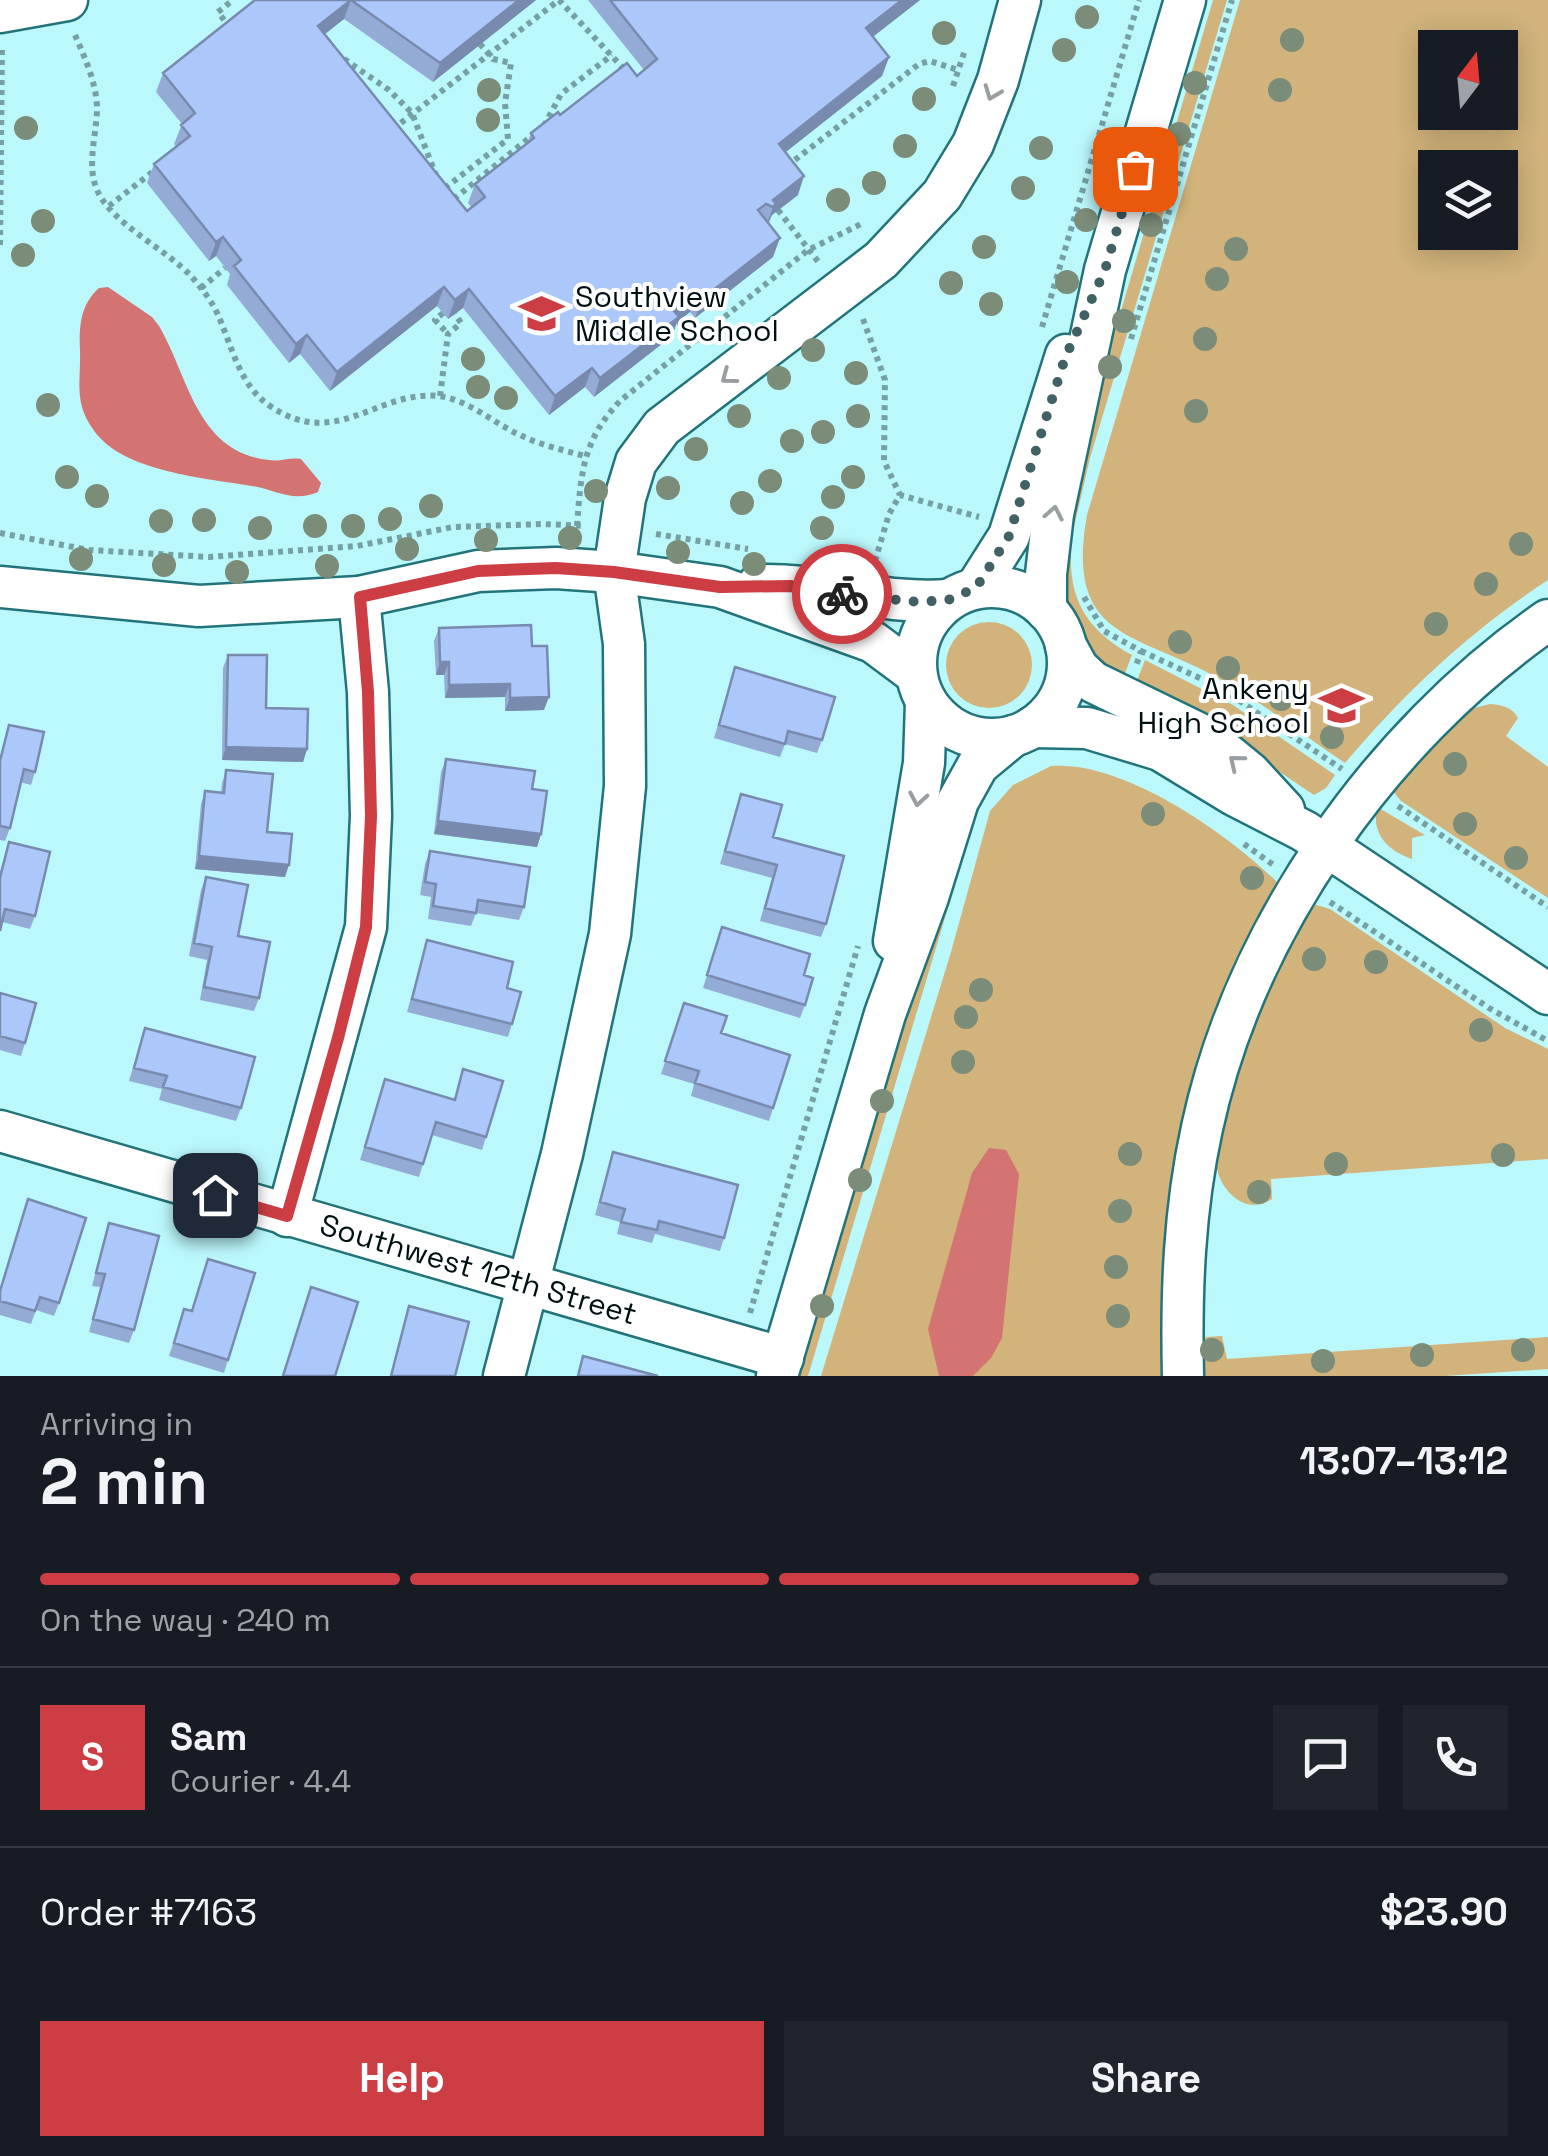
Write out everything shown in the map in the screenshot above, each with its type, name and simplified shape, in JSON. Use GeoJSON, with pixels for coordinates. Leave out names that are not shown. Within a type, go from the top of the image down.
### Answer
{"type":"FeatureCollection","features":[{"type":"Feature","properties":{"kind":"street"},"geometry":{"type":"LineString","coordinates":[[504,1376],[562,1154],[610,934],[625,786],[624,644],[614,572],[625,498],[636,462],[662,427],[882,260],[942,195],[973,144],[998,80],[1020,0]]}},
{"type":"Feature","properties":{"kind":"street"},"geometry":{"type":"LineString","coordinates":[[1046,610],[1053,514],[1105,270],[1185,0]]}},
{"type":"Feature","properties":{"kind":"street"},"geometry":{"type":"LineString","coordinates":[[0,12],[67,10]]}},
{"type":"Feature","properties":{"kind":"street"},"geometry":{"type":"LineString","coordinates":[[885,1014],[924,763],[916,653],[932,614],[962,594],[1009,536],[1065,358],[1105,270]]}},
{"type":"Feature","properties":{"kind":"street"},"geometry":{"type":"LineString","coordinates":[[0,587],[199,606],[360,597],[478,571],[556,568],[720,587],[790,586],[891,601],[1002,588],[1026,594],[1046,610],[1059,626],[1078,668],[1094,682],[1206,736],[1250,772],[1316,840]]}},
{"type":"Feature","properties":{"kind":"street"},"geometry":{"type":"LineString","coordinates":[[720,587],[873,642],[921,688],[942,721],[964,734],[989,739],[1023,731],[1087,728],[1160,750],[1316,840],[1548,994]]}},
{"type":"Feature","properties":{"kind":"street"},"geometry":{"type":"LineString","coordinates":[[287,1216],[366,927],[371,816],[360,597]]}},
{"type":"Feature","properties":{"kind":"street"},"geometry":{"type":"LineString","coordinates":[[1182,1376],[1185,1232],[1202,1126],[1226,1045],[1264,955],[1302,884],[1316,840],[1471,679],[1548,620]]}},
{"type":"Feature","properties":{"kind":"street"},"geometry":{"type":"LineString","coordinates":[[780,1367],[885,1014],[964,785],[978,766],[1050,711],[1062,691],[1068,669],[1066,646]]}},
{"type":"Feature","properties":{"kind":"street","name":"Southwest 12th Street"},"geometry":{"type":"LineString","coordinates":[[0,1131],[740,1345],[780,1367]]}},
{"type":"Feature","properties":{"kind":"path"},"geometry":{"type":"LineString","coordinates":[[232,32],[218,12],[233,0]]}},
{"type":"Feature","properties":{"kind":"path"},"geometry":{"type":"LineString","coordinates":[[384,136],[559,0],[631,76]]}},
{"type":"Feature","properties":{"kind":"path"},"geometry":{"type":"LineString","coordinates":[[1040,332],[1139,0]]}},
{"type":"Feature","properties":{"kind":"path"},"geometry":{"type":"LineString","coordinates":[[1130,342],[1232,0]]}},
{"type":"Feature","properties":{"kind":"path"},"geometry":{"type":"LineString","coordinates":[[526,8],[535,19]]}},
{"type":"Feature","properties":{"kind":"path"},"geometry":{"type":"LineString","coordinates":[[67,10],[96,92],[92,174],[96,189],[108,206],[169,255],[201,288],[218,314],[233,356],[270,406],[306,421],[334,422],[404,400],[440,396],[476,410],[518,435],[585,456]]}},
{"type":"Feature","properties":{"kind":"path"},"geometry":{"type":"LineString","coordinates":[[0,12],[0,245]]}},
{"type":"Feature","properties":{"kind":"path"},"geometry":{"type":"LineString","coordinates":[[947,102],[967,42]]}},
{"type":"Feature","properties":{"kind":"path"},"geometry":{"type":"LineString","coordinates":[[445,188],[508,139],[505,102],[511,63],[493,59],[480,44]]}},
{"type":"Feature","properties":{"kind":"path"},"geometry":{"type":"LineString","coordinates":[[338,53],[412,113],[424,150],[455,201],[546,124],[561,94],[612,56]]}},
{"type":"Feature","properties":{"kind":"path"},"geometry":{"type":"LineString","coordinates":[[780,172],[906,71],[930,61],[958,70]]}},
{"type":"Feature","properties":{"kind":"path"},"geometry":{"type":"LineString","coordinates":[[108,206],[166,162]]}},
{"type":"Feature","properties":{"kind":"path"},"geometry":{"type":"LineString","coordinates":[[778,210],[824,270]]}},
{"type":"Feature","properties":{"kind":"path"},"geometry":{"type":"LineString","coordinates":[[808,250],[874,214]]}},
{"type":"Feature","properties":{"kind":"path"},"geometry":{"type":"LineString","coordinates":[[201,288],[225,268]]}},
{"type":"Feature","properties":{"kind":"path"},"geometry":{"type":"LineString","coordinates":[[442,313],[435,320],[448,334]]}},
{"type":"Feature","properties":{"kind":"path"},"geometry":{"type":"LineString","coordinates":[[860,313],[885,380],[884,462],[900,495],[983,518]]}},
{"type":"Feature","properties":{"kind":"path"},"geometry":{"type":"LineString","coordinates":[[440,396],[448,334],[461,323],[455,314]]}},
{"type":"Feature","properties":{"kind":"path"},"geometry":{"type":"LineString","coordinates":[[678,320],[694,341]]}},
{"type":"Feature","properties":{"kind":"path"},"geometry":{"type":"LineString","coordinates":[[872,571],[889,514],[900,495]]}},
{"type":"Feature","properties":{"kind":"path"},"geometry":{"type":"LineString","coordinates":[[1080,588],[1104,631],[1216,686],[1354,777]]}},
{"type":"Feature","properties":{"kind":"path"},"geometry":{"type":"LineString","coordinates":[[1134,670],[1141,652]]}},
{"type":"Feature","properties":{"kind":"path"},"geometry":{"type":"LineString","coordinates":[[1384,797],[1548,907]]}},
{"type":"Feature","properties":{"kind":"path"},"geometry":{"type":"LineString","coordinates":[[1329,901],[1490,1008],[1548,1040]]}},
{"type":"Feature","properties":{"kind":"path"},"geometry":{"type":"LineString","coordinates":[[740,1345],[860,939]]}},
{"type":"Feature","properties":{"kind":"shaded area"},"geometry":{"type":"Polygon","coordinates":[[[1213,0],[1227,0],[1090,458],[1071,540],[1058,536],[1064,503],[1213,0]]]}},
{"type":"Feature","properties":{"kind":"shaded area"},"geometry":{"type":"Polygon","coordinates":[[[1240,0],[1548,0],[1548,580],[1440,664],[1345,763],[1234,687],[1113,626],[1097,609],[1086,587],[1083,556],[1087,515],[1240,0]]]}},
{"type":"Feature","properties":{"kind":"shaded area"},"geometry":{"type":"Polygon","coordinates":[[[108,287],[159,326],[198,409],[225,443],[245,454],[269,460],[301,459],[321,483],[318,492],[292,496],[167,471],[145,465],[108,445],[88,422],[79,383],[82,317],[99,288],[108,287]]]}},
{"type":"Feature","properties":{"kind":"shaded area"},"geometry":{"type":"Polygon","coordinates":[[[1057,550],[1071,553],[1074,587],[1085,614],[1104,636],[1132,655],[1120,686],[1076,636],[1061,592],[1057,550]]]}},
{"type":"Feature","properties":{"kind":"shaded area"},"geometry":{"type":"Polygon","coordinates":[[[989,622],[1006,625],[1020,634],[1029,648],[1029,682],[1020,696],[1006,705],[989,708],[972,705],[958,696],[949,682],[946,665],[949,648],[958,634],[972,625],[989,622]]]}},
{"type":"Feature","properties":{"kind":"shaded area"},"geometry":{"type":"Polygon","coordinates":[[[1145,660],[1233,705],[1335,775],[1326,788],[1314,795],[1211,726],[1133,691],[1145,660]]]}},
{"type":"Feature","properties":{"kind":"shaded area"},"geometry":{"type":"Polygon","coordinates":[[[1490,704],[1516,714],[1518,718],[1506,736],[1548,767],[1548,898],[1401,801],[1391,789],[1466,710],[1490,704]]]}},
{"type":"Feature","properties":{"kind":"shaded area"},"geometry":{"type":"Polygon","coordinates":[[[1051,766],[1079,767],[1110,775],[1173,804],[1232,844],[1279,884],[1168,1221],[1163,1268],[1164,1376],[821,1376],[951,952],[990,811],[1013,785],[1051,766]]]}},
{"type":"Feature","properties":{"kind":"shaded area"},"geometry":{"type":"Polygon","coordinates":[[[1377,807],[1425,835],[1412,838],[1412,859],[1383,840],[1377,825],[1377,807]]]}},
{"type":"Feature","properties":{"kind":"shaded area"},"geometry":{"type":"Polygon","coordinates":[[[963,810],[976,814],[808,1376],[795,1376],[963,810]]]}},
{"type":"Feature","properties":{"kind":"shaded area"},"geometry":{"type":"Polygon","coordinates":[[[1313,904],[1330,909],[1505,1028],[1548,1049],[1548,1159],[1271,1179],[1272,1199],[1252,1205],[1226,1189],[1216,1158],[1239,1059],[1279,962],[1313,904]]]}},
{"type":"Feature","properties":{"kind":"shaded area"},"geometry":{"type":"Polygon","coordinates":[[[989,1148],[1006,1150],[1019,1174],[1002,1338],[991,1358],[973,1376],[939,1376],[928,1329],[972,1173],[989,1148]]]}},
{"type":"Feature","properties":{"kind":"shaded area"},"geometry":{"type":"Polygon","coordinates":[[[1222,1336],[1227,1359],[1548,1337],[1548,1369],[1445,1376],[1201,1376],[1201,1342],[1206,1337],[1222,1336]]]}},
{"type":"Feature","properties":{"kind":"building","name":"Southview Middle School"},"geometry":{"type":"Polygon","coordinates":[[[255,0],[351,0],[318,26],[467,211],[485,197],[475,184],[534,138],[531,133],[627,63],[637,76],[657,59],[610,0],[902,0],[866,28],[889,57],[779,144],[804,176],[773,200],[773,207],[766,204],[758,210],[780,238],[702,299],[696,293],[674,311],[679,317],[600,378],[592,368],[555,396],[469,289],[455,300],[444,287],[337,372],[307,335],[296,344],[234,266],[241,260],[223,237],[216,242],[154,164],[190,136],[181,125],[195,113],[163,73],[255,0]]]}},
{"type":"Feature","properties":{"kind":"building"},"geometry":{"type":"Polygon","coordinates":[[[351,0],[519,0],[440,63],[351,0]]]}},
{"type":"Feature","properties":{"kind":"building"},"geometry":{"type":"Polygon","coordinates":[[[531,625],[532,646],[547,646],[549,697],[510,698],[510,684],[449,685],[449,662],[440,662],[439,628],[531,625]]]}},
{"type":"Feature","properties":{"kind":"building"},"geometry":{"type":"Polygon","coordinates":[[[228,655],[267,655],[266,708],[308,709],[307,749],[226,747],[228,655]]]}},
{"type":"Feature","properties":{"kind":"building"},"geometry":{"type":"Polygon","coordinates":[[[735,667],[835,697],[822,740],[788,731],[785,744],[719,725],[735,667]]]}},
{"type":"Feature","properties":{"kind":"building"},"geometry":{"type":"Polygon","coordinates":[[[9,725],[44,732],[35,772],[24,769],[10,828],[0,826],[0,761],[9,725]]]}},
{"type":"Feature","properties":{"kind":"building"},"geometry":{"type":"Polygon","coordinates":[[[446,759],[535,771],[532,789],[547,791],[541,834],[438,821],[446,759]]]}},
{"type":"Feature","properties":{"kind":"building"},"geometry":{"type":"Polygon","coordinates":[[[226,770],[273,774],[267,832],[292,834],[289,865],[199,856],[205,791],[224,793],[226,770]]]}},
{"type":"Feature","properties":{"kind":"building"},"geometry":{"type":"Polygon","coordinates":[[[741,794],[782,805],[773,837],[844,856],[826,924],[765,908],[777,865],[725,851],[741,794]]]}},
{"type":"Feature","properties":{"kind":"building"},"geometry":{"type":"Polygon","coordinates":[[[9,842],[50,852],[35,916],[5,909],[0,931],[0,878],[9,842]]]}},
{"type":"Feature","properties":{"kind":"building"},"geometry":{"type":"Polygon","coordinates":[[[430,851],[530,867],[524,907],[478,900],[476,913],[433,906],[436,884],[425,882],[430,851]]]}},
{"type":"Feature","properties":{"kind":"building"},"geometry":{"type":"Polygon","coordinates":[[[206,877],[248,885],[238,936],[270,942],[259,998],[204,987],[212,947],[194,943],[206,877]]]}},
{"type":"Feature","properties":{"kind":"building"},"geometry":{"type":"Polygon","coordinates":[[[722,927],[810,954],[804,975],[813,978],[805,1005],[707,975],[722,927]]]}},
{"type":"Feature","properties":{"kind":"building"},"geometry":{"type":"Polygon","coordinates":[[[427,940],[513,962],[507,988],[521,992],[512,1024],[412,999],[427,940]]]}},
{"type":"Feature","properties":{"kind":"building"},"geometry":{"type":"Polygon","coordinates":[[[0,993],[36,1003],[25,1043],[0,1036],[0,993]]]}},
{"type":"Feature","properties":{"kind":"building"},"geometry":{"type":"Polygon","coordinates":[[[684,1003],[727,1016],[721,1033],[790,1055],[773,1108],[695,1083],[699,1071],[665,1061],[684,1003]]]}},
{"type":"Feature","properties":{"kind":"building"},"geometry":{"type":"Polygon","coordinates":[[[145,1028],[255,1057],[241,1108],[163,1087],[167,1076],[134,1068],[145,1028]]]}},
{"type":"Feature","properties":{"kind":"building"},"geometry":{"type":"Polygon","coordinates":[[[463,1069],[503,1081],[486,1137],[436,1122],[423,1164],[365,1147],[385,1079],[455,1100],[463,1069]]]}},
{"type":"Feature","properties":{"kind":"building"},"geometry":{"type":"Polygon","coordinates":[[[613,1152],[738,1185],[724,1238],[659,1221],[657,1230],[621,1222],[625,1209],[600,1202],[613,1152]]]}},
{"type":"Feature","properties":{"kind":"building"},"geometry":{"type":"Polygon","coordinates":[[[28,1199],[86,1218],[59,1303],[40,1297],[35,1311],[0,1301],[28,1199]]]}},
{"type":"Feature","properties":{"kind":"building"},"geometry":{"type":"Polygon","coordinates":[[[109,1223],[159,1236],[134,1330],[93,1319],[105,1274],[96,1273],[109,1223]]]}},
{"type":"Feature","properties":{"kind":"building"},"geometry":{"type":"Polygon","coordinates":[[[208,1259],[255,1273],[228,1360],[174,1343],[184,1309],[192,1311],[208,1259]]]}},
{"type":"Feature","properties":{"kind":"building"},"geometry":{"type":"Polygon","coordinates":[[[311,1287],[358,1302],[335,1376],[283,1376],[311,1287]]]}},
{"type":"Feature","properties":{"kind":"building"},"geometry":{"type":"Polygon","coordinates":[[[409,1306],[469,1322],[455,1376],[391,1376],[409,1306]]]}},
{"type":"Feature","properties":{"kind":"building"},"geometry":{"type":"Polygon","coordinates":[[[583,1356],[658,1376],[578,1376],[583,1356]]]}},
{"type":"Feature","properties":{"kind":"way so far"},"geometry":{"type":"LineString","coordinates":[[842,594],[891,601],[948,600],[976,588],[997,558],[1009,536],[1065,358],[1105,270],[1135,169]]}},
{"type":"Feature","properties":{"kind":"place","name":"Southview Middle School"},"geometry":{"type":"Point","coordinates":[542,314]}},
{"type":"Feature","properties":{"kind":"place","name":"Ankeny High School"},"geometry":{"type":"Point","coordinates":[1342,706]}},
{"type":"Feature","properties":{"kind":"route"},"geometry":{"type":"LineString","coordinates":[[215,1195],[287,1216],[366,927],[371,816],[368,692],[360,597],[478,571],[556,568],[720,587],[763,584],[842,594]]}}]}
